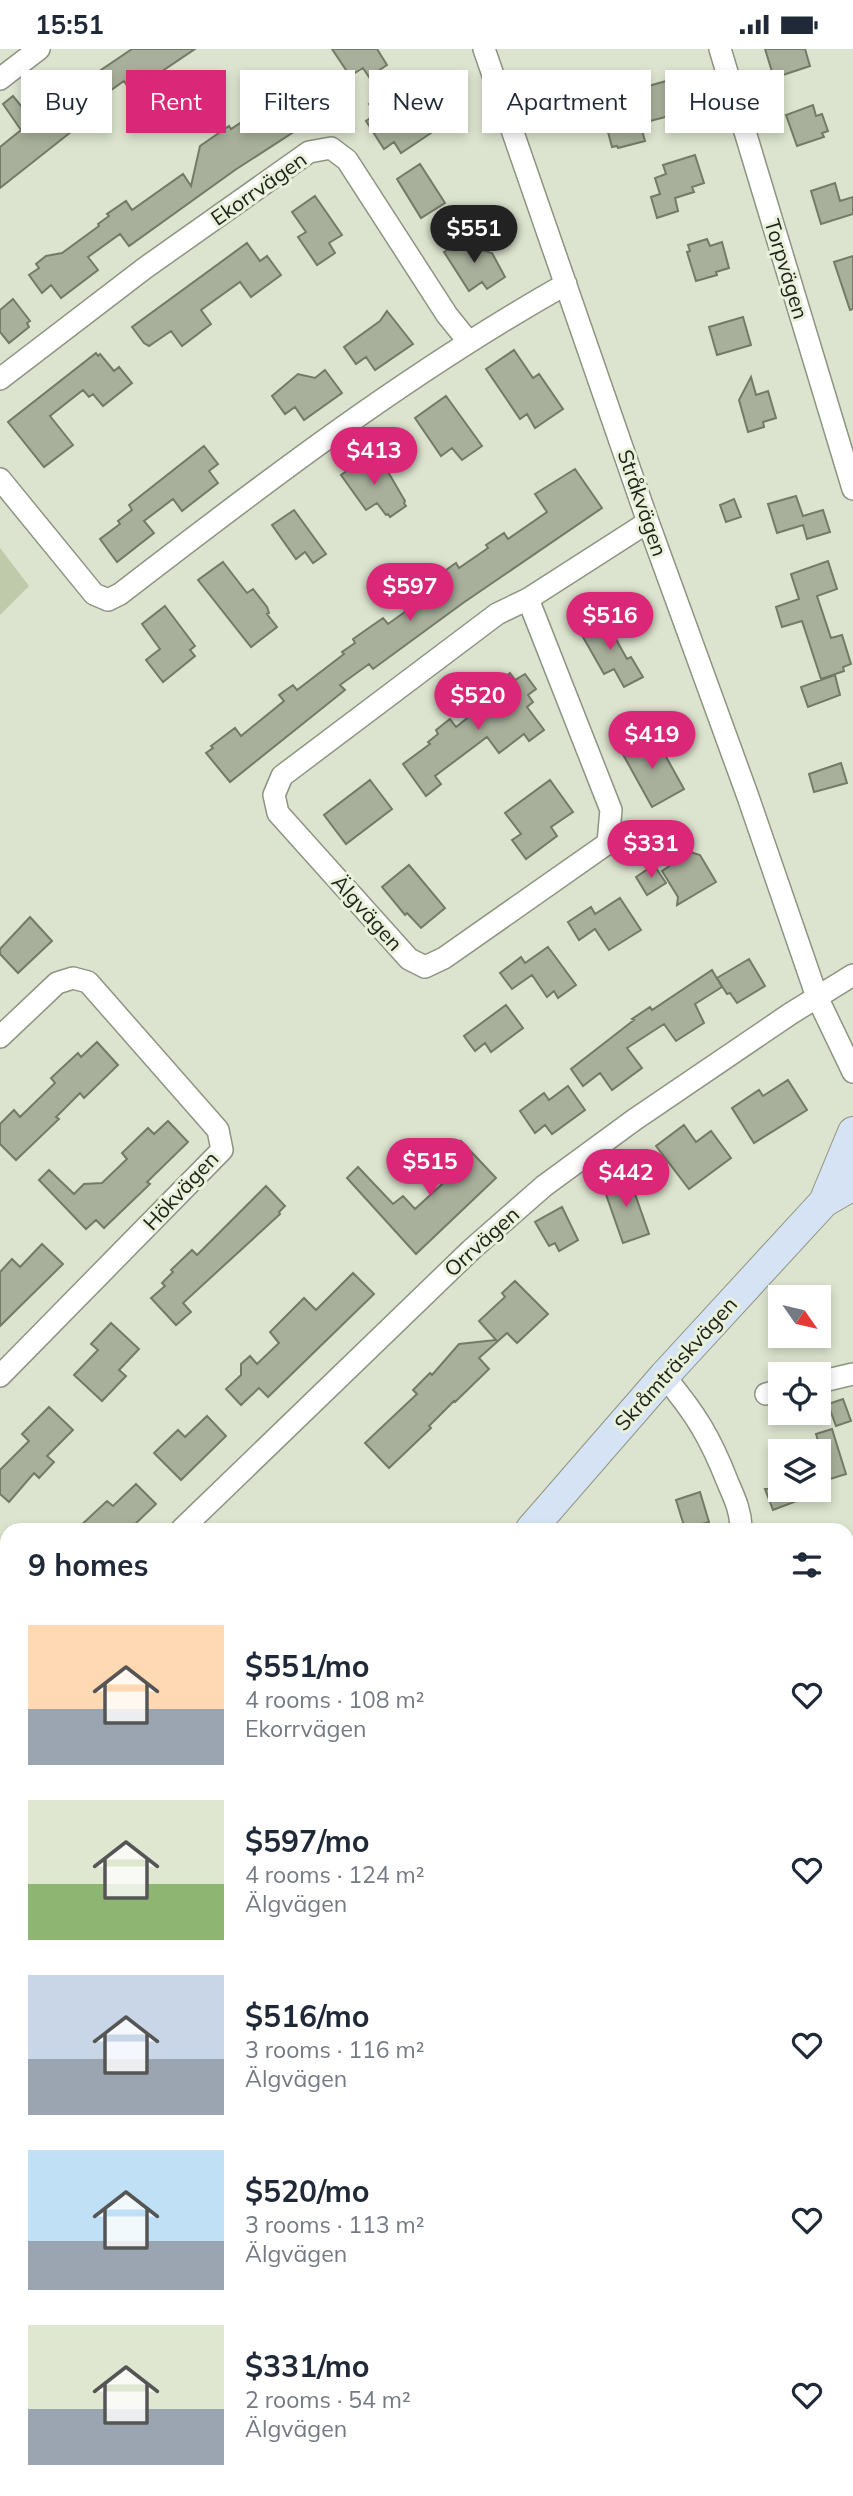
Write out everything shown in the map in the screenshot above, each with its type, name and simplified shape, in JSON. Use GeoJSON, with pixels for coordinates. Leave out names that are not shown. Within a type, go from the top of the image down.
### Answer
{"type":"FeatureCollection","features":[{"type":"Feature","properties":{"kind":"main road","name":"Skråmträskvägen"},"geometry":{"type":"LineString","coordinates":[[824,1202],[853,1132]]}},
{"type":"Feature","properties":{"kind":"main road","name":"Skråmträskvägen"},"geometry":{"type":"LineString","coordinates":[[536,1523],[664,1376],[824,1202],[853,1185]]}},
{"type":"Feature","properties":{"kind":"street"},"geometry":{"type":"LineString","coordinates":[[0,79],[39,49]]}},
{"type":"Feature","properties":{"kind":"street","name":"Stråkvägen"},"geometry":{"type":"LineString","coordinates":[[484,49],[817,997],[853,1072]]}},
{"type":"Feature","properties":{"kind":"street","name":"Torpvägen"},"geometry":{"type":"LineString","coordinates":[[720,49],[853,489]]}},
{"type":"Feature","properties":{"kind":"street","name":"Ekorrvägen"},"geometry":{"type":"LineString","coordinates":[[0,379],[145,268],[309,152],[331,148],[346,160],[447,315],[468,341]]}},
{"type":"Feature","properties":{"kind":"street"},"geometry":{"type":"LineString","coordinates":[[0,479],[94,594],[108,600],[120,594],[284,467],[468,341],[566,284]]}},
{"type":"Feature","properties":{"kind":"street","name":"Älgvägen"},"geometry":{"type":"LineString","coordinates":[[528,599],[611,810],[608,843],[444,958],[425,967],[409,959],[278,813],[274,795],[282,776],[497,614],[528,599],[648,522]]}},
{"type":"Feature","properties":{"kind":"street"},"geometry":{"type":"LineString","coordinates":[[817,997],[853,975]]}},
{"type":"Feature","properties":{"kind":"street","name":"Hökvägen"},"geometry":{"type":"LineString","coordinates":[[0,1037],[57,983],[73,978],[88,982],[218,1130],[222,1150],[0,1376]]}},
{"type":"Feature","properties":{"kind":"street","name":"Orrvägen"},"geometry":{"type":"LineString","coordinates":[[188,1523],[471,1250],[544,1186],[634,1120],[817,997]]}},
{"type":"Feature","properties":{"kind":"street"},"geometry":{"type":"LineString","coordinates":[[834,1033],[853,1045]]}},
{"type":"Feature","properties":{"kind":"street"},"geometry":{"type":"LineString","coordinates":[[831,1379],[853,1374]]}},
{"type":"Feature","properties":{"kind":"street"},"geometry":{"type":"LineString","coordinates":[[664,1376],[691,1407],[713,1444],[741,1514],[741,1523]]}},
{"type":"Feature","properties":{"kind":"green space"},"geometry":{"type":"Polygon","coordinates":[[[0,548],[29,586],[0,615],[0,548]]]}},
{"type":"Feature","properties":{"kind":"building"},"geometry":{"type":"Polygon","coordinates":[[[132,49],[195,49],[164,70],[126,70],[126,84],[124,81],[112,90],[112,70],[101,70],[132,49]]]}},
{"type":"Feature","properties":{"kind":"building"},"geometry":{"type":"Polygon","coordinates":[[[332,49],[377,49],[387,65],[380,70],[369,70],[369,77],[363,68],[355,73],[355,70],[346,70],[332,49]]]}},
{"type":"Feature","properties":{"kind":"building"},"geometry":{"type":"Polygon","coordinates":[[[765,49],[805,49],[810,66],[784,75],[784,70],[772,70],[765,49]]]}},
{"type":"Feature","properties":{"kind":"building"},"geometry":{"type":"Polygon","coordinates":[[[665,81],[665,117],[651,121],[651,85],[665,81]]]}},
{"type":"Feature","properties":{"kind":"building"},"geometry":{"type":"Polygon","coordinates":[[[13,96],[21,106],[21,130],[3,104],[13,96]]]}},
{"type":"Feature","properties":{"kind":"building"},"geometry":{"type":"Polygon","coordinates":[[[813,105],[816,116],[822,114],[828,131],[822,133],[824,137],[797,146],[786,115],[813,105]]]}},
{"type":"Feature","properties":{"kind":"building"},"geometry":{"type":"Polygon","coordinates":[[[240,123],[240,133],[292,133],[235,170],[129,246],[120,234],[88,257],[98,270],[61,298],[51,285],[42,293],[29,275],[39,268],[36,264],[46,256],[62,253],[99,226],[98,224],[109,216],[107,214],[126,201],[132,210],[183,174],[191,186],[200,146],[219,133],[226,133],[229,126],[231,129],[240,123]]]}},
{"type":"Feature","properties":{"kind":"building"},"geometry":{"type":"Polygon","coordinates":[[[21,130],[21,133],[70,133],[0,188],[0,147],[21,130]]]}},
{"type":"Feature","properties":{"kind":"building"},"geometry":{"type":"Polygon","coordinates":[[[374,133],[431,133],[401,153],[394,142],[384,149],[374,133]]]}},
{"type":"Feature","properties":{"kind":"building"},"geometry":{"type":"Polygon","coordinates":[[[608,133],[643,133],[645,141],[612,147],[608,133]]]}},
{"type":"Feature","properties":{"kind":"building"},"geometry":{"type":"Polygon","coordinates":[[[695,155],[704,183],[692,187],[694,192],[675,198],[678,211],[657,218],[651,197],[660,194],[655,178],[666,174],[663,165],[695,155]]]}},
{"type":"Feature","properties":{"kind":"building"},"geometry":{"type":"Polygon","coordinates":[[[420,164],[445,203],[421,218],[397,179],[420,164]]]}},
{"type":"Feature","properties":{"kind":"building"},"geometry":{"type":"Polygon","coordinates":[[[835,183],[840,201],[853,197],[853,214],[821,224],[811,191],[835,183]]]}},
{"type":"Feature","properties":{"kind":"building"},"geometry":{"type":"Polygon","coordinates":[[[315,196],[342,235],[329,243],[335,253],[317,265],[298,237],[306,232],[292,212],[315,196]]]}},
{"type":"Feature","properties":{"kind":"building"},"geometry":{"type":"Polygon","coordinates":[[[468,237],[474,248],[492,253],[505,277],[487,289],[482,282],[469,291],[444,252],[468,237]]]}},
{"type":"Feature","properties":{"kind":"building"},"geometry":{"type":"Polygon","coordinates":[[[707,239],[710,246],[722,242],[729,268],[716,272],[717,275],[696,281],[687,252],[690,251],[688,245],[707,239]]]}},
{"type":"Feature","properties":{"kind":"building"},"geometry":{"type":"Polygon","coordinates":[[[247,243],[260,261],[267,256],[281,275],[251,297],[240,282],[201,310],[211,324],[182,346],[171,331],[149,346],[144,343],[132,327],[247,243]]]}},
{"type":"Feature","properties":{"kind":"building"},"geometry":{"type":"Polygon","coordinates":[[[853,256],[853,309],[850,310],[834,262],[853,256]]]}},
{"type":"Feature","properties":{"kind":"building"},"geometry":{"type":"Polygon","coordinates":[[[13,299],[30,321],[27,323],[29,327],[9,343],[0,332],[0,310],[13,299]]]}},
{"type":"Feature","properties":{"kind":"building"},"geometry":{"type":"Polygon","coordinates":[[[387,311],[413,344],[375,370],[366,357],[356,364],[344,347],[380,321],[387,311]]]}},
{"type":"Feature","properties":{"kind":"building"},"geometry":{"type":"Polygon","coordinates":[[[743,317],[751,345],[717,355],[709,327],[743,317]]]}},
{"type":"Feature","properties":{"kind":"building"},"geometry":{"type":"Polygon","coordinates":[[[514,350],[533,378],[539,374],[563,409],[535,428],[527,414],[520,419],[486,369],[514,350]]]}},
{"type":"Feature","properties":{"kind":"building"},"geometry":{"type":"Polygon","coordinates":[[[96,353],[98,356],[100,354],[114,371],[119,367],[132,383],[103,406],[93,394],[89,397],[83,390],[50,416],[73,445],[44,467],[8,422],[96,353]]]}},
{"type":"Feature","properties":{"kind":"building"},"geometry":{"type":"Polygon","coordinates":[[[325,370],[342,393],[304,420],[295,407],[285,414],[272,396],[298,374],[315,378],[325,370]]]}},
{"type":"Feature","properties":{"kind":"building"},"geometry":{"type":"Polygon","coordinates":[[[751,377],[756,395],[768,391],[776,418],[763,422],[764,427],[748,432],[739,400],[751,377]]]}},
{"type":"Feature","properties":{"kind":"building"},"geometry":{"type":"Polygon","coordinates":[[[446,396],[482,446],[462,460],[452,448],[441,456],[415,418],[446,396]]]}},
{"type":"Feature","properties":{"kind":"building"},"geometry":{"type":"Polygon","coordinates":[[[204,446],[218,464],[209,471],[218,483],[182,511],[173,499],[144,521],[154,533],[117,562],[100,539],[120,524],[118,521],[132,510],[129,505],[204,446]]]}},
{"type":"Feature","properties":{"kind":"building"},"geometry":{"type":"Polygon","coordinates":[[[368,456],[373,464],[379,461],[387,470],[405,501],[406,506],[390,517],[377,503],[366,510],[341,475],[368,456]]]}},
{"type":"Feature","properties":{"kind":"building"},"geometry":{"type":"Polygon","coordinates":[[[575,469],[602,508],[463,603],[373,669],[369,664],[340,685],[345,690],[230,782],[206,753],[213,748],[211,746],[235,728],[241,736],[284,701],[279,695],[293,685],[297,690],[344,654],[342,652],[355,643],[353,639],[383,618],[388,624],[413,606],[408,598],[456,563],[459,568],[504,533],[508,539],[547,512],[535,494],[575,469]]]}},
{"type":"Feature","properties":{"kind":"building"},"geometry":{"type":"Polygon","coordinates":[[[796,496],[803,516],[823,510],[830,532],[807,539],[803,525],[777,533],[768,504],[796,496]]]}},
{"type":"Feature","properties":{"kind":"building"},"geometry":{"type":"Polygon","coordinates":[[[734,499],[741,517],[726,522],[720,505],[734,499]]]}},
{"type":"Feature","properties":{"kind":"building"},"geometry":{"type":"Polygon","coordinates":[[[294,510],[326,554],[313,563],[305,552],[296,559],[272,525],[294,510]]]}},
{"type":"Feature","properties":{"kind":"building"},"geometry":{"type":"Polygon","coordinates":[[[828,561],[837,589],[817,596],[831,638],[842,635],[851,664],[843,667],[844,671],[821,679],[802,621],[782,627],[776,607],[799,599],[791,574],[828,561]]]}},
{"type":"Feature","properties":{"kind":"building"},"geometry":{"type":"Polygon","coordinates":[[[223,562],[247,593],[253,589],[267,607],[267,614],[277,627],[251,647],[198,580],[223,562]]]}},
{"type":"Feature","properties":{"kind":"building"},"geometry":{"type":"Polygon","coordinates":[[[165,606],[195,646],[190,650],[195,656],[163,682],[146,660],[160,649],[142,624],[165,606]]]}},
{"type":"Feature","properties":{"kind":"building"},"geometry":{"type":"Polygon","coordinates":[[[603,616],[627,659],[631,657],[643,677],[624,687],[614,669],[604,674],[579,630],[603,616]]]}},
{"type":"Feature","properties":{"kind":"building"},"geometry":{"type":"Polygon","coordinates":[[[510,673],[515,680],[525,674],[536,689],[528,695],[533,702],[527,707],[544,730],[529,741],[524,734],[499,753],[487,737],[435,776],[441,784],[426,796],[403,764],[430,744],[428,742],[438,734],[436,730],[450,719],[456,727],[502,690],[497,683],[510,673]]]}},
{"type":"Feature","properties":{"kind":"building"},"geometry":{"type":"Polygon","coordinates":[[[835,675],[840,695],[808,707],[801,687],[835,675]]]}},
{"type":"Feature","properties":{"kind":"building"},"geometry":{"type":"Polygon","coordinates":[[[644,735],[653,750],[660,746],[684,789],[652,807],[620,749],[644,735]]]}},
{"type":"Feature","properties":{"kind":"building"},"geometry":{"type":"Polygon","coordinates":[[[841,763],[847,783],[814,792],[809,774],[841,763]]]}},
{"type":"Feature","properties":{"kind":"building"},"geometry":{"type":"Polygon","coordinates":[[[370,780],[392,809],[346,844],[324,815],[370,780]]]}},
{"type":"Feature","properties":{"kind":"building"},"geometry":{"type":"Polygon","coordinates":[[[550,780],[573,812],[551,827],[557,836],[526,859],[512,840],[521,834],[505,813],[550,780]]]}},
{"type":"Feature","properties":{"kind":"building"},"geometry":{"type":"Polygon","coordinates":[[[690,852],[700,855],[716,882],[677,905],[678,897],[662,871],[690,852]]]}},
{"type":"Feature","properties":{"kind":"building"},"geometry":{"type":"Polygon","coordinates":[[[409,865],[445,908],[421,928],[407,913],[405,915],[382,887],[409,865]]]}},
{"type":"Feature","properties":{"kind":"building"},"geometry":{"type":"Polygon","coordinates":[[[654,865],[666,883],[647,895],[636,877],[654,865]]]}},
{"type":"Feature","properties":{"kind":"building"},"geometry":{"type":"Polygon","coordinates":[[[620,898],[641,930],[609,950],[595,929],[579,940],[568,922],[591,907],[595,914],[620,898]]]}},
{"type":"Feature","properties":{"kind":"building"},"geometry":{"type":"Polygon","coordinates":[[[30,917],[52,941],[18,973],[0,954],[0,949],[30,917]]]}},
{"type":"Feature","properties":{"kind":"building"},"geometry":{"type":"Polygon","coordinates":[[[548,947],[576,985],[558,998],[554,991],[547,997],[532,975],[512,989],[500,973],[521,957],[525,963],[548,947]]]}},
{"type":"Feature","properties":{"kind":"building"},"geometry":{"type":"Polygon","coordinates":[[[749,959],[765,986],[737,1003],[730,993],[727,994],[717,978],[749,959]]]}},
{"type":"Feature","properties":{"kind":"building"},"geometry":{"type":"Polygon","coordinates":[[[712,970],[722,987],[695,1004],[704,1023],[676,1041],[664,1024],[627,1048],[642,1068],[612,1090],[600,1073],[583,1086],[571,1069],[634,1020],[632,1019],[650,1007],[652,1010],[712,970]]]}},
{"type":"Feature","properties":{"kind":"building"},"geometry":{"type":"Polygon","coordinates":[[[506,1005],[523,1028],[491,1052],[485,1043],[475,1051],[464,1036],[506,1005]]]}},
{"type":"Feature","properties":{"kind":"building"},"geometry":{"type":"Polygon","coordinates":[[[97,1042],[118,1065],[84,1098],[80,1093],[56,1117],[59,1119],[16,1160],[0,1144],[0,1124],[14,1110],[20,1117],[55,1083],[51,1078],[78,1053],[81,1057],[97,1042]]]}},
{"type":"Feature","properties":{"kind":"building"},"geometry":{"type":"Polygon","coordinates":[[[788,1080],[807,1110],[754,1143],[732,1108],[759,1090],[763,1096],[788,1080]]]}},
{"type":"Feature","properties":{"kind":"building"},"geometry":{"type":"Polygon","coordinates":[[[568,1086],[585,1110],[552,1134],[545,1125],[535,1133],[520,1111],[544,1093],[549,1100],[568,1086]]]}},
{"type":"Feature","properties":{"kind":"building"},"geometry":{"type":"Polygon","coordinates":[[[168,1121],[188,1142],[147,1182],[150,1184],[104,1228],[96,1220],[86,1229],[39,1180],[49,1170],[74,1194],[84,1184],[102,1183],[127,1159],[122,1153],[148,1128],[154,1134],[168,1121]]]}},
{"type":"Feature","properties":{"kind":"building"},"geometry":{"type":"Polygon","coordinates":[[[684,1125],[696,1142],[711,1131],[731,1158],[689,1189],[656,1146],[684,1125]]]}},
{"type":"Feature","properties":{"kind":"building"},"geometry":{"type":"Polygon","coordinates":[[[461,1141],[496,1178],[416,1254],[347,1178],[358,1167],[393,1204],[403,1196],[415,1209],[452,1175],[439,1162],[461,1141]]]}},
{"type":"Feature","properties":{"kind":"building"},"geometry":{"type":"Polygon","coordinates":[[[628,1174],[649,1234],[623,1243],[602,1183],[628,1174]]]}},
{"type":"Feature","properties":{"kind":"building"},"geometry":{"type":"Polygon","coordinates":[[[266,1186],[285,1206],[280,1214],[183,1303],[191,1312],[176,1325],[151,1298],[165,1286],[162,1283],[173,1272],[171,1270],[192,1250],[197,1255],[266,1186]]]}},
{"type":"Feature","properties":{"kind":"building"},"geometry":{"type":"Polygon","coordinates":[[[562,1207],[578,1240],[559,1251],[555,1243],[549,1246],[535,1222],[562,1207]]]}},
{"type":"Feature","properties":{"kind":"building"},"geometry":{"type":"Polygon","coordinates":[[[42,1244],[63,1264],[0,1326],[0,1272],[12,1259],[20,1267],[42,1244]]]}},
{"type":"Feature","properties":{"kind":"building"},"geometry":{"type":"Polygon","coordinates":[[[353,1273],[374,1294],[268,1397],[259,1388],[241,1405],[226,1389],[241,1375],[241,1364],[250,1356],[257,1364],[279,1343],[270,1332],[304,1298],[316,1310],[353,1273]]]}},
{"type":"Feature","properties":{"kind":"building"},"geometry":{"type":"Polygon","coordinates":[[[515,1281],[548,1314],[517,1343],[507,1333],[479,1358],[489,1369],[389,1468],[365,1443],[417,1394],[413,1390],[430,1373],[432,1375],[459,1344],[496,1340],[479,1321],[505,1297],[502,1293],[515,1281]]]}},
{"type":"Feature","properties":{"kind":"building"},"geometry":{"type":"Polygon","coordinates":[[[111,1323],[139,1349],[119,1370],[126,1376],[102,1401],[74,1375],[98,1350],[91,1344],[111,1323]]]}},
{"type":"Feature","properties":{"kind":"building"},"geometry":{"type":"Polygon","coordinates":[[[843,1399],[851,1421],[836,1426],[831,1403],[843,1399]]]}},
{"type":"Feature","properties":{"kind":"building"},"geometry":{"type":"Polygon","coordinates":[[[49,1407],[73,1430],[47,1456],[54,1462],[39,1478],[34,1473],[9,1502],[0,1494],[0,1470],[29,1441],[22,1434],[49,1407]]]}},
{"type":"Feature","properties":{"kind":"building"},"geometry":{"type":"Polygon","coordinates":[[[207,1416],[226,1436],[181,1480],[154,1453],[178,1430],[185,1437],[207,1416]]]}},
{"type":"Feature","properties":{"kind":"building"},"geometry":{"type":"Polygon","coordinates":[[[832,1429],[846,1474],[831,1479],[831,1439],[818,1439],[816,1434],[832,1429]]]}},
{"type":"Feature","properties":{"kind":"building"},"geometry":{"type":"Polygon","coordinates":[[[136,1484],[156,1504],[136,1523],[83,1523],[107,1501],[113,1506],[136,1484]]]}},
{"type":"Feature","properties":{"kind":"building"},"geometry":{"type":"Polygon","coordinates":[[[700,1492],[709,1522],[683,1523],[676,1500],[700,1492]]]}},
{"type":"Feature","properties":{"kind":"building"},"geometry":{"type":"Polygon","coordinates":[[[770,1502],[794,1502],[773,1510],[770,1502]]]}}]}
